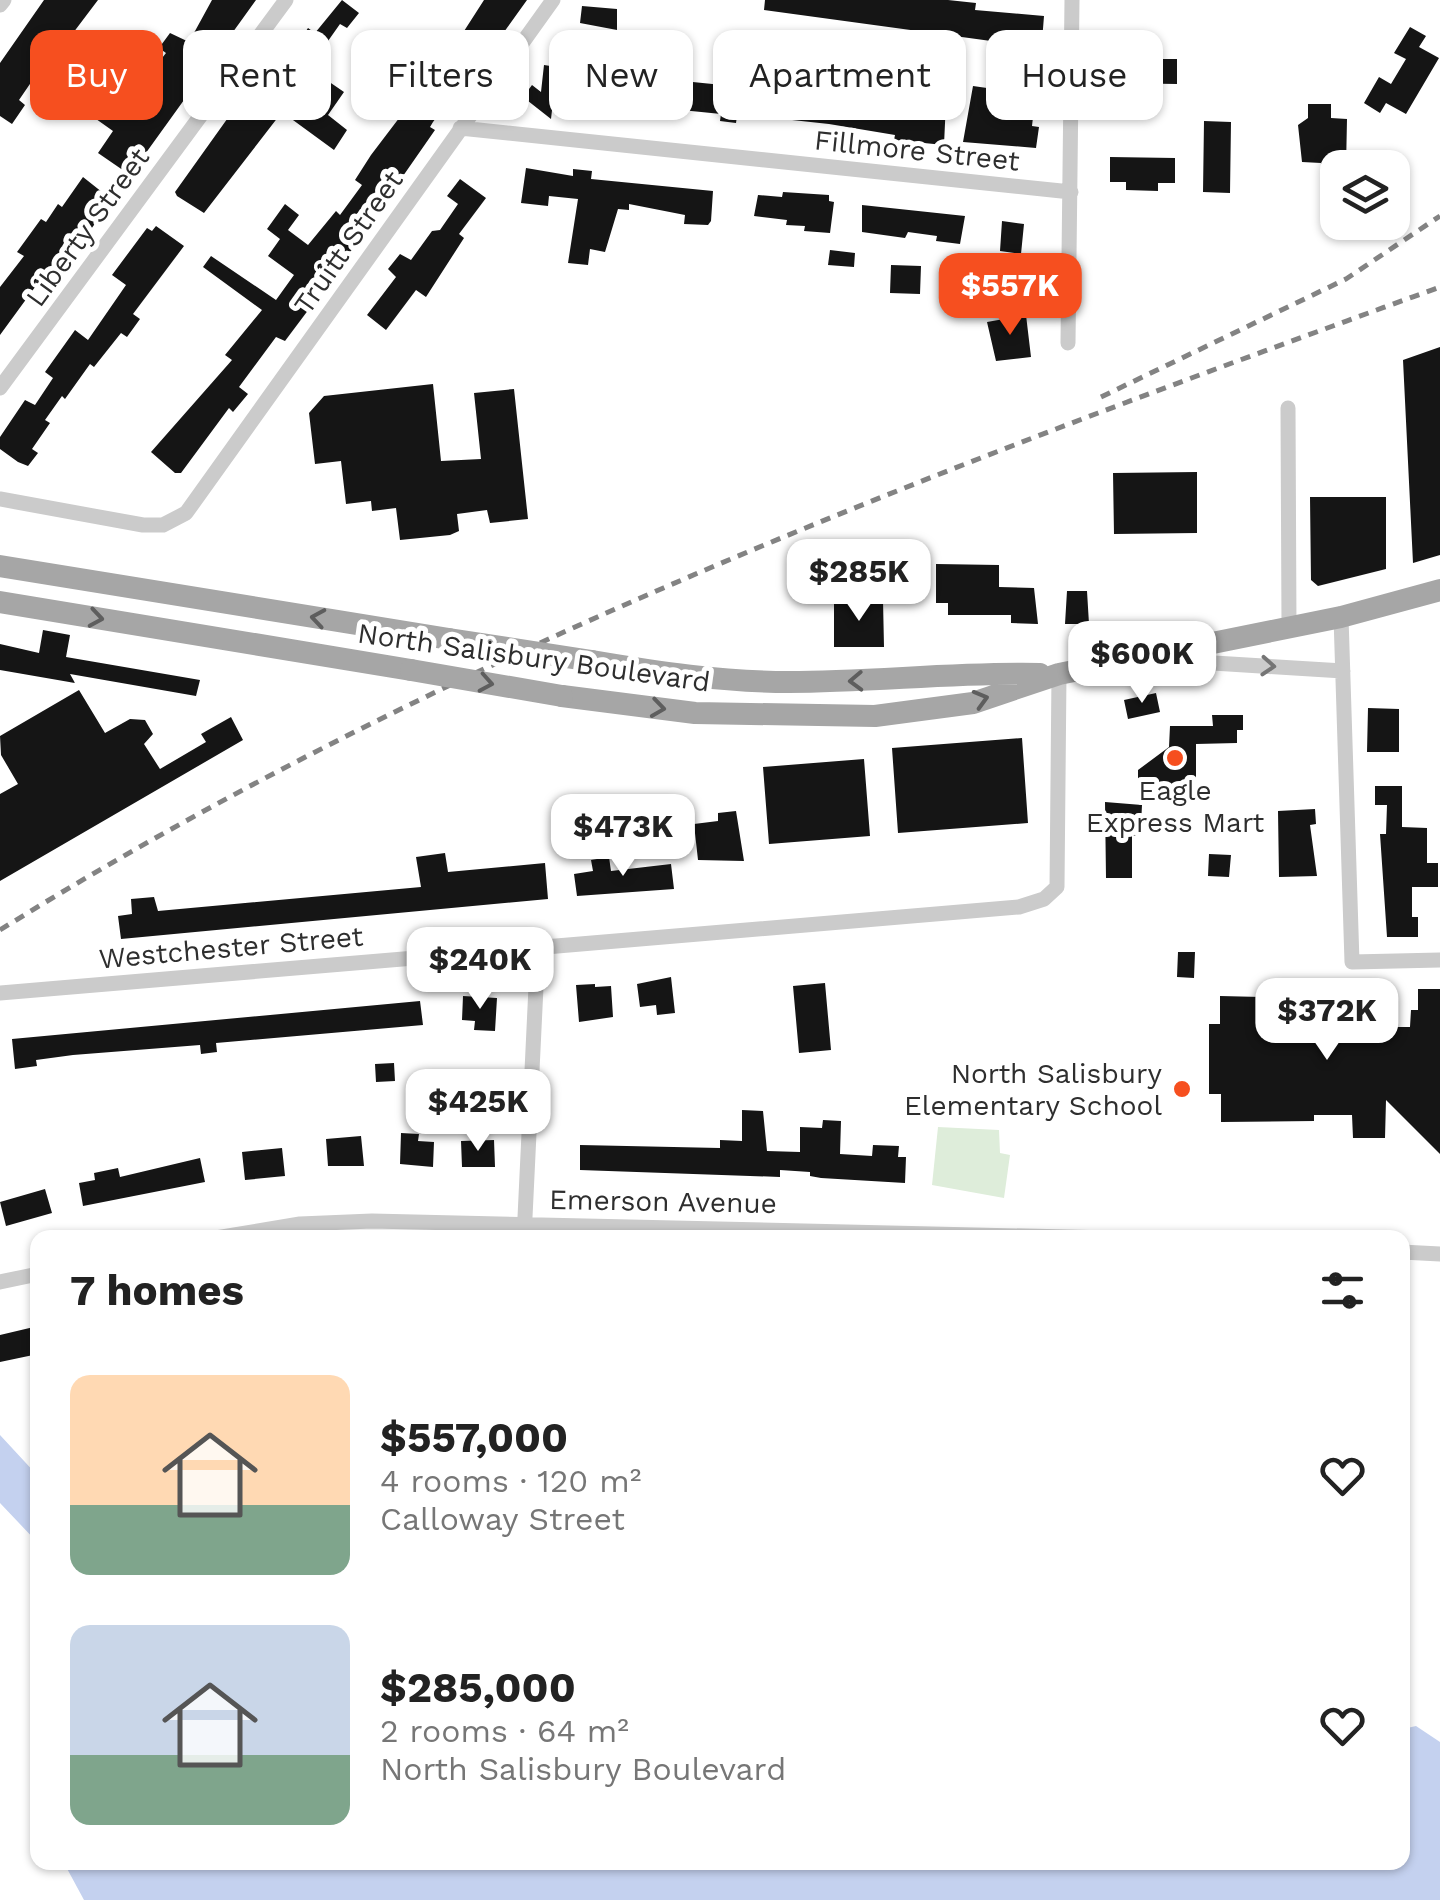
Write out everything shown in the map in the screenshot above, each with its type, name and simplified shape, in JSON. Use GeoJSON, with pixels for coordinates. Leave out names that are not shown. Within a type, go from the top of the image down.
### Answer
{"type":"FeatureCollection","features":[{"type":"Feature","properties":{"kind":"main road","name":"North Salisbury Boulevard"},"geometry":{"type":"LineString","coordinates":[[0,566],[696,678],[786,682],[968,672],[1058,674]]}},
{"type":"Feature","properties":{"kind":"main road","name":"North Salisbury Boulevard"},"geometry":{"type":"LineString","coordinates":[[0,602],[562,696],[696,714],[875,716],[973,703],[1058,674],[1341,616],[1440,590]]}},
{"type":"Feature","properties":{"kind":"street","name":"Liberty Street"},"geometry":{"type":"LineString","coordinates":[[0,388],[286,0]]}},
{"type":"Feature","properties":{"kind":"street","name":"Truitt Street"},"geometry":{"type":"LineString","coordinates":[[0,498],[143,525],[163,525],[186,513],[552,0]]}},
{"type":"Feature","properties":{"kind":"street"},"geometry":{"type":"LineString","coordinates":[[1068,343],[1072,0]]}},
{"type":"Feature","properties":{"kind":"street","name":"Fillmore Street"},"geometry":{"type":"LineString","coordinates":[[460,128],[1071,192]]}},
{"type":"Feature","properties":{"kind":"street"},"geometry":{"type":"LineString","coordinates":[[1288,408],[1289,627]]}},
{"type":"Feature","properties":{"kind":"street"},"geometry":{"type":"LineString","coordinates":[[1341,616],[1352,962],[1440,960]]}},
{"type":"Feature","properties":{"kind":"street"},"geometry":{"type":"LineString","coordinates":[[1136,658],[1343,671]]}},
{"type":"Feature","properties":{"kind":"street","name":"Westchester Street"},"geometry":{"type":"LineString","coordinates":[[1,993],[538,944],[1019,906],[1044,899],[1057,887],[1058,674]]}},
{"type":"Feature","properties":{"kind":"street"},"geometry":{"type":"LineString","coordinates":[[524,1230],[538,944]]}},
{"type":"Feature","properties":{"kind":"street","name":"Emerson Avenue"},"geometry":{"type":"LineString","coordinates":[[264,1230],[300,1224],[524,1230]]}},
{"type":"Feature","properties":{"kind":"street"},"geometry":{"type":"LineString","coordinates":[[1410,1252],[1440,1254]]}},
{"type":"Feature","properties":{"kind":"street"},"geometry":{"type":"LineString","coordinates":[[0,1282],[30,1276]]}},
{"type":"Feature","properties":{"kind":"green space"},"geometry":{"type":"Polygon","coordinates":[[[938,1127],[999,1130],[1000,1153],[1010,1155],[1004,1198],[932,1185],[938,1127]]]}},
{"type":"Feature","properties":{"kind":"water"},"geometry":{"type":"Polygon","coordinates":[[[0,1435],[30,1467],[30,1535],[0,1503],[0,1435]]]}},
{"type":"Feature","properties":{"kind":"water"},"geometry":{"type":"Polygon","coordinates":[[[1416,1726],[1440,1742],[1440,1900],[84,1900],[68,1870],[1410,1870],[1410,1727],[1416,1726]]]}},
{"type":"Feature","properties":{"kind":"building"},"geometry":{"type":"Polygon","coordinates":[[[44,0],[98,0],[75,30],[30,30],[30,84],[19,100],[25,105],[12,124],[0,116],[0,63],[44,0]]]}},
{"type":"Feature","properties":{"kind":"building"},"geometry":{"type":"Polygon","coordinates":[[[212,0],[256,0],[234,30],[196,30],[212,0]]]}},
{"type":"Feature","properties":{"kind":"building"},"geometry":{"type":"Polygon","coordinates":[[[342,0],[359,13],[347,28],[340,24],[331,37],[331,30],[317,30],[342,0]]]}},
{"type":"Feature","properties":{"kind":"building"},"geometry":{"type":"Polygon","coordinates":[[[484,0],[527,0],[505,30],[465,30],[484,0]]]}},
{"type":"Feature","properties":{"kind":"building"},"geometry":{"type":"Polygon","coordinates":[[[765,0],[948,0],[976,3],[975,10],[1044,16],[1043,30],[986,30],[986,40],[966,38],[966,30],[910,30],[764,10],[765,0]]]}},
{"type":"Feature","properties":{"kind":"building"},"geometry":{"type":"Polygon","coordinates":[[[582,6],[617,9],[617,30],[580,23],[582,6]]]}},
{"type":"Feature","properties":{"kind":"building"},"geometry":{"type":"Polygon","coordinates":[[[1410,27],[1426,36],[1419,47],[1439,58],[1406,114],[1386,103],[1380,113],[1364,103],[1379,77],[1391,84],[1406,59],[1394,53],[1410,27]]]}},
{"type":"Feature","properties":{"kind":"building"},"geometry":{"type":"Polygon","coordinates":[[[170,33],[183,39],[183,101],[130,175],[98,153],[113,131],[97,120],[163,120],[166,53],[163,43],[170,33]]]}},
{"type":"Feature","properties":{"kind":"building"},"geometry":{"type":"Polygon","coordinates":[[[1163,59],[1177,59],[1177,84],[1163,84],[1163,59]]]}},
{"type":"Feature","properties":{"kind":"building"},"geometry":{"type":"Polygon","coordinates":[[[544,65],[549,66],[549,117],[529,102],[532,85],[541,92],[544,65]]]}},
{"type":"Feature","properties":{"kind":"building"},"geometry":{"type":"Polygon","coordinates":[[[693,82],[713,84],[713,113],[693,111],[693,82]]]}},
{"type":"Feature","properties":{"kind":"building"},"geometry":{"type":"Polygon","coordinates":[[[331,83],[344,92],[331,111],[331,83]]]}},
{"type":"Feature","properties":{"kind":"building"},"geometry":{"type":"Polygon","coordinates":[[[973,86],[986,88],[986,120],[1033,120],[1032,126],[1039,127],[1036,148],[963,142],[973,86]]]}},
{"type":"Feature","properties":{"kind":"building"},"geometry":{"type":"Polygon","coordinates":[[[1308,104],[1331,104],[1331,118],[1347,119],[1346,150],[1320,150],[1320,163],[1302,162],[1298,125],[1308,118],[1308,104]]]}},
{"type":"Feature","properties":{"kind":"building"},"geometry":{"type":"Polygon","coordinates":[[[331,117],[347,130],[334,150],[293,120],[331,117]]]}},
{"type":"Feature","properties":{"kind":"building"},"geometry":{"type":"Polygon","coordinates":[[[226,120],[276,120],[204,213],[175,192],[226,120]]]}},
{"type":"Feature","properties":{"kind":"building"},"geometry":{"type":"Polygon","coordinates":[[[398,120],[434,120],[430,127],[435,130],[330,281],[285,341],[276,337],[239,387],[248,394],[233,412],[229,408],[181,473],[175,473],[151,452],[232,360],[225,355],[262,310],[203,267],[211,256],[276,300],[294,275],[268,256],[280,239],[267,229],[285,204],[299,215],[288,230],[308,245],[336,211],[340,215],[362,185],[355,180],[398,120]]]}},
{"type":"Feature","properties":{"kind":"building"},"geometry":{"type":"Polygon","coordinates":[[[792,120],[945,120],[944,145],[894,140],[895,135],[792,120]]]}},
{"type":"Feature","properties":{"kind":"building"},"geometry":{"type":"Polygon","coordinates":[[[1204,121],[1231,122],[1230,193],[1203,192],[1204,121]]]}},
{"type":"Feature","properties":{"kind":"building"},"geometry":{"type":"Polygon","coordinates":[[[1110,157],[1175,158],[1175,183],[1158,183],[1158,191],[1126,190],[1126,182],[1110,182],[1110,157]]]}},
{"type":"Feature","properties":{"kind":"building"},"geometry":{"type":"Polygon","coordinates":[[[526,168],[573,176],[573,169],[592,171],[591,179],[713,191],[711,221],[708,225],[684,224],[685,215],[629,204],[629,210],[618,209],[605,252],[590,249],[588,265],[568,263],[578,199],[549,196],[548,206],[521,203],[526,168]]]}},
{"type":"Feature","properties":{"kind":"building"},"geometry":{"type":"Polygon","coordinates":[[[83,177],[112,200],[81,243],[76,239],[50,275],[46,272],[0,335],[0,287],[24,256],[17,252],[41,219],[46,222],[58,204],[62,207],[83,177]]]}},
{"type":"Feature","properties":{"kind":"building"},"geometry":{"type":"Polygon","coordinates":[[[460,179],[486,198],[459,234],[464,238],[426,297],[416,290],[386,330],[367,315],[396,277],[388,269],[400,254],[411,260],[432,231],[440,230],[458,204],[447,196],[460,179]]]}},
{"type":"Feature","properties":{"kind":"building"},"geometry":{"type":"Polygon","coordinates":[[[783,192],[829,195],[829,201],[834,202],[830,233],[804,231],[805,226],[786,225],[787,220],[754,216],[758,195],[782,197],[783,192]]]}},
{"type":"Feature","properties":{"kind":"building"},"geometry":{"type":"Polygon","coordinates":[[[862,205],[965,216],[960,244],[908,232],[905,238],[862,232],[862,205]]]}},
{"type":"Feature","properties":{"kind":"building"},"geometry":{"type":"Polygon","coordinates":[[[1002,221],[1024,224],[1021,254],[1000,251],[1002,221]]]}},
{"type":"Feature","properties":{"kind":"building"},"geometry":{"type":"Polygon","coordinates":[[[156,226],[184,246],[133,314],[140,319],[127,337],[121,333],[94,367],[90,364],[45,420],[50,423],[32,449],[38,453],[28,466],[18,462],[0,449],[0,437],[25,400],[35,405],[53,378],[45,372],[75,330],[88,340],[126,285],[112,275],[147,228],[152,231],[156,226]]]}},
{"type":"Feature","properties":{"kind":"building"},"geometry":{"type":"Polygon","coordinates":[[[830,250],[855,253],[854,267],[828,265],[830,250]]]}},
{"type":"Feature","properties":{"kind":"building"},"geometry":{"type":"Polygon","coordinates":[[[891,265],[921,266],[920,294],[890,293],[891,265]]]}},
{"type":"Feature","properties":{"kind":"building"},"geometry":{"type":"Polygon","coordinates":[[[1026,315],[1031,357],[996,361],[987,322],[1026,315]]]}},
{"type":"Feature","properties":{"kind":"building"},"geometry":{"type":"Polygon","coordinates":[[[1440,347],[1440,555],[1413,563],[1403,360],[1440,347]]]}},
{"type":"Feature","properties":{"kind":"building"},"geometry":{"type":"Polygon","coordinates":[[[433,384],[441,461],[481,459],[474,393],[514,389],[528,519],[490,523],[487,510],[457,514],[459,531],[400,540],[396,508],[372,511],[371,501],[346,504],[341,461],[315,464],[309,413],[324,396],[433,384]]]}},
{"type":"Feature","properties":{"kind":"building"},"geometry":{"type":"Polygon","coordinates":[[[1197,472],[1197,533],[1114,534],[1113,473],[1197,472]]]}},
{"type":"Feature","properties":{"kind":"building"},"geometry":{"type":"Polygon","coordinates":[[[1310,497],[1386,497],[1386,569],[1318,586],[1311,580],[1310,497]]]}},
{"type":"Feature","properties":{"kind":"building"},"geometry":{"type":"Polygon","coordinates":[[[936,564],[999,565],[999,587],[1034,588],[1038,624],[1011,623],[1011,615],[948,615],[948,603],[936,603],[936,564]]]}},
{"type":"Feature","properties":{"kind":"building"},"geometry":{"type":"Polygon","coordinates":[[[1067,591],[1087,591],[1089,624],[1065,624],[1067,591]]]}},
{"type":"Feature","properties":{"kind":"building"},"geometry":{"type":"Polygon","coordinates":[[[834,600],[883,600],[884,647],[834,647],[834,600]]]}},
{"type":"Feature","properties":{"kind":"building"},"geometry":{"type":"Polygon","coordinates":[[[43,630],[70,635],[66,657],[200,680],[196,696],[70,674],[75,683],[0,670],[0,644],[39,653],[43,630]]]}},
{"type":"Feature","properties":{"kind":"building"},"geometry":{"type":"Polygon","coordinates":[[[79,690],[105,733],[130,719],[145,720],[153,734],[144,744],[160,769],[206,742],[201,734],[231,717],[243,740],[0,881],[0,794],[18,784],[1,755],[0,736],[79,690]]]}},
{"type":"Feature","properties":{"kind":"building"},"geometry":{"type":"Polygon","coordinates":[[[1156,693],[1160,712],[1128,719],[1124,700],[1156,693]]]}},
{"type":"Feature","properties":{"kind":"building"},"geometry":{"type":"Polygon","coordinates":[[[1368,708],[1399,709],[1399,752],[1367,752],[1368,708]]]}},
{"type":"Feature","properties":{"kind":"building","name":"Eagle Express Mart"},"geometry":{"type":"Polygon","coordinates":[[[1212,715],[1243,715],[1243,730],[1237,730],[1237,743],[1196,744],[1196,793],[1138,792],[1138,770],[1169,747],[1170,726],[1213,726],[1212,715]]]}},
{"type":"Feature","properties":{"kind":"building"},"geometry":{"type":"Polygon","coordinates":[[[1022,738],[1028,823],[898,833],[892,748],[1022,738]]]}},
{"type":"Feature","properties":{"kind":"building"},"geometry":{"type":"Polygon","coordinates":[[[864,759],[870,836],[769,844],[763,767],[864,759]]]}},
{"type":"Feature","properties":{"kind":"building"},"geometry":{"type":"Polygon","coordinates":[[[1375,786],[1402,786],[1402,827],[1427,828],[1427,863],[1438,863],[1438,887],[1412,887],[1412,917],[1418,917],[1418,937],[1387,937],[1380,834],[1386,834],[1387,805],[1375,805],[1375,786]]]}},
{"type":"Feature","properties":{"kind":"building"},"geometry":{"type":"Polygon","coordinates":[[[1105,802],[1142,805],[1141,825],[1137,836],[1132,835],[1132,878],[1106,878],[1105,802]]]}},
{"type":"Feature","properties":{"kind":"building"},"geometry":{"type":"Polygon","coordinates":[[[665,803],[668,827],[646,829],[644,806],[665,803]]]}},
{"type":"Feature","properties":{"kind":"building"},"geometry":{"type":"Polygon","coordinates":[[[1315,809],[1316,824],[1310,825],[1317,876],[1279,877],[1278,811],[1315,809]]]}},
{"type":"Feature","properties":{"kind":"building"},"geometry":{"type":"Polygon","coordinates":[[[736,811],[744,861],[698,860],[694,824],[718,821],[718,813],[736,811]]]}},
{"type":"Feature","properties":{"kind":"building"},"geometry":{"type":"Polygon","coordinates":[[[445,853],[448,872],[545,863],[548,899],[121,939],[118,916],[132,914],[131,899],[154,897],[158,911],[421,887],[416,857],[445,853]]]}},
{"type":"Feature","properties":{"kind":"building"},"geometry":{"type":"Polygon","coordinates":[[[1209,854],[1231,855],[1229,877],[1208,876],[1209,854]]]}},
{"type":"Feature","properties":{"kind":"building"},"geometry":{"type":"Polygon","coordinates":[[[609,857],[611,871],[671,864],[674,889],[577,896],[574,874],[593,871],[591,860],[609,857]]]}},
{"type":"Feature","properties":{"kind":"building"},"geometry":{"type":"Polygon","coordinates":[[[1178,952],[1195,952],[1194,978],[1177,977],[1178,952]]]}},
{"type":"Feature","properties":{"kind":"building"},"geometry":{"type":"Polygon","coordinates":[[[671,977],[675,1013],[657,1015],[656,1005],[640,1007],[637,984],[671,977]]]}},
{"type":"Feature","properties":{"kind":"building"},"geometry":{"type":"Polygon","coordinates":[[[825,983],[831,1050],[799,1053],[793,986],[825,983]]]}},
{"type":"Feature","properties":{"kind":"building"},"geometry":{"type":"Polygon","coordinates":[[[576,985],[611,986],[613,1017],[579,1022],[576,985]]]}},
{"type":"Feature","properties":{"kind":"building"},"geometry":{"type":"Polygon","coordinates":[[[1418,989],[1440,989],[1440,1154],[1386,1100],[1385,1138],[1353,1138],[1352,1115],[1314,1115],[1314,1121],[1221,1122],[1221,1094],[1209,1094],[1209,1024],[1220,1024],[1220,996],[1382,1000],[1382,1027],[1410,1027],[1411,1010],[1418,1010],[1418,989]]]}},
{"type":"Feature","properties":{"kind":"building"},"geometry":{"type":"Polygon","coordinates":[[[463,996],[497,998],[495,1031],[474,1030],[475,1021],[462,1020],[463,996]]]}},
{"type":"Feature","properties":{"kind":"building"},"geometry":{"type":"Polygon","coordinates":[[[420,1001],[423,1025],[216,1043],[217,1052],[201,1054],[200,1045],[73,1055],[36,1060],[37,1066],[15,1069],[12,1039],[420,1001]]]}},
{"type":"Feature","properties":{"kind":"building"},"geometry":{"type":"Polygon","coordinates":[[[394,1063],[395,1081],[376,1082],[375,1064],[394,1063]]]}},
{"type":"Feature","properties":{"kind":"building"},"geometry":{"type":"Polygon","coordinates":[[[742,1110],[763,1111],[767,1151],[800,1152],[800,1127],[822,1128],[823,1120],[841,1121],[840,1154],[872,1156],[873,1145],[899,1146],[898,1157],[906,1157],[905,1183],[821,1178],[810,1176],[810,1172],[780,1170],[780,1177],[580,1170],[580,1145],[720,1148],[720,1140],[742,1141],[742,1110]]]}},
{"type":"Feature","properties":{"kind":"building"},"geometry":{"type":"Polygon","coordinates":[[[401,1133],[419,1134],[418,1141],[434,1142],[433,1167],[400,1164],[401,1133]]]}},
{"type":"Feature","properties":{"kind":"building"},"geometry":{"type":"Polygon","coordinates":[[[361,1136],[364,1166],[328,1166],[326,1139],[361,1136]]]}},
{"type":"Feature","properties":{"kind":"building"},"geometry":{"type":"Polygon","coordinates":[[[494,1140],[495,1167],[462,1167],[461,1141],[494,1140]]]}},
{"type":"Feature","properties":{"kind":"building"},"geometry":{"type":"Polygon","coordinates":[[[282,1148],[285,1176],[245,1180],[242,1152],[282,1148]]]}},
{"type":"Feature","properties":{"kind":"building"},"geometry":{"type":"Polygon","coordinates":[[[200,1158],[205,1182],[83,1206],[79,1183],[95,1180],[94,1173],[118,1168],[120,1177],[200,1158]]]}},
{"type":"Feature","properties":{"kind":"building"},"geometry":{"type":"Polygon","coordinates":[[[45,1189],[52,1213],[6,1226],[0,1202],[45,1189]]]}},
{"type":"Feature","properties":{"kind":"building"},"geometry":{"type":"Polygon","coordinates":[[[30,1328],[30,1356],[0,1362],[0,1335],[30,1328]]]}},
{"type":"Feature","properties":{"kind":"railway"},"geometry":{"type":"LineString","coordinates":[[1101,397],[1346,279],[1440,216]]}},
{"type":"Feature","properties":{"kind":"railway"},"geometry":{"type":"LineString","coordinates":[[0,930],[171,829],[345,737],[523,651],[885,496],[1440,287]]}},
{"type":"Feature","properties":{"kind":"place","name":"Eagle Express Mart"},"geometry":{"type":"Point","coordinates":[1175,758]}},
{"type":"Feature","properties":{"kind":"place","name":"North Salisbury Elementary School"},"geometry":{"type":"Point","coordinates":[1182,1089]}}]}
